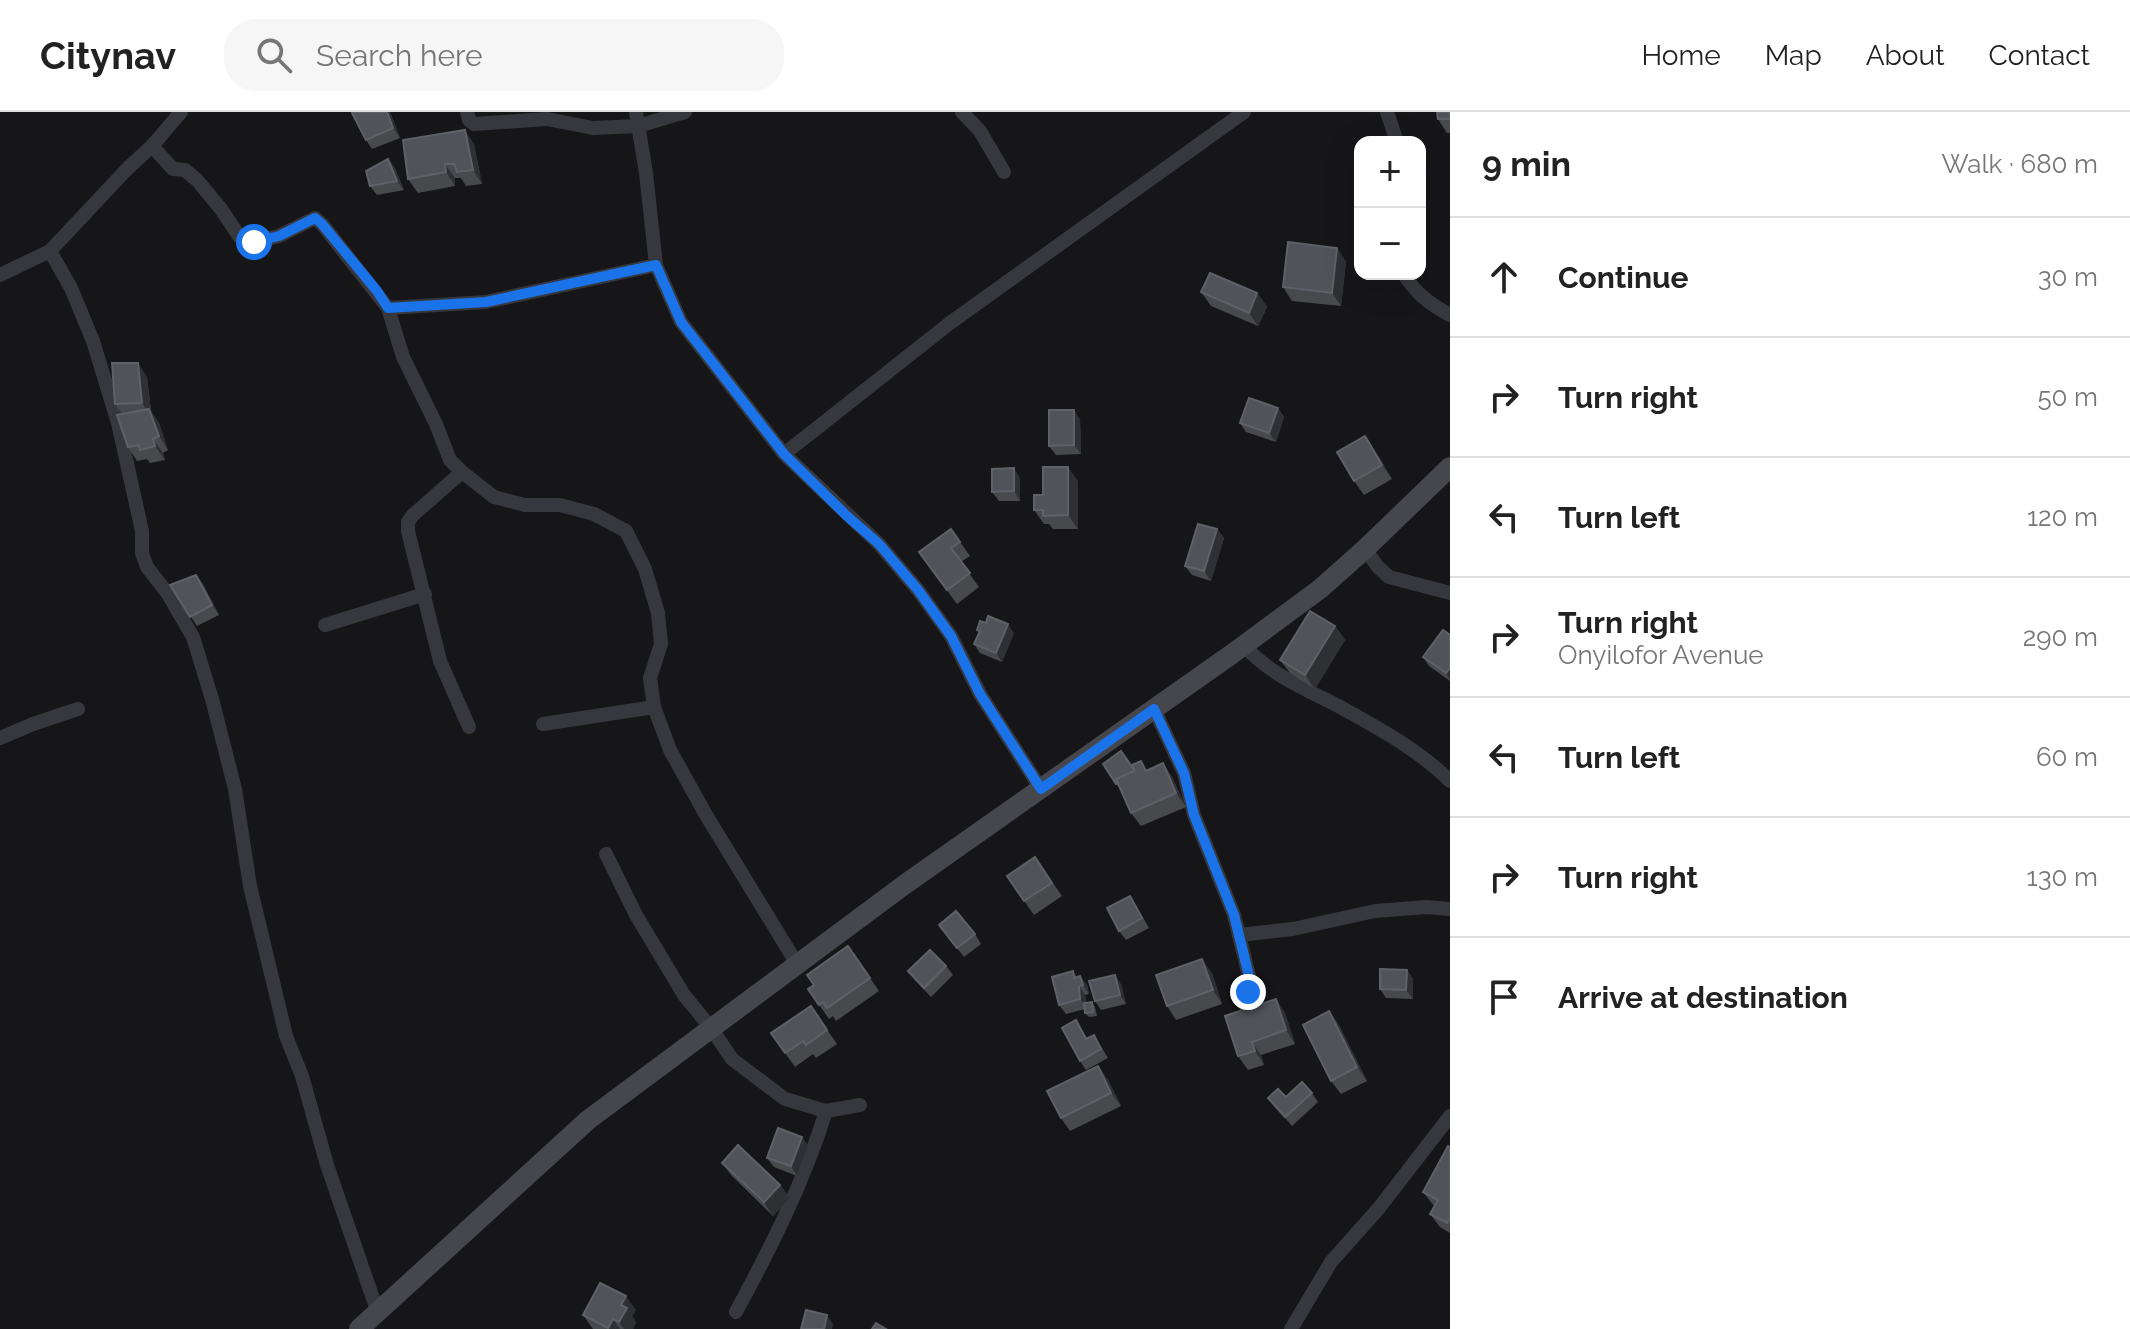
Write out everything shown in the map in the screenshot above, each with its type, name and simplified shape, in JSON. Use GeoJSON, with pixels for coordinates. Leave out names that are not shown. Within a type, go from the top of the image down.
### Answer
{"type":"FeatureCollection","features":[{"type":"Feature","properties":{"kind":"main road"},"geometry":{"type":"LineString","coordinates":[[359,1329],[588,1120],[904,885],[1320,589],[1450,467]]}},
{"type":"Feature","properties":{"kind":"street"},"geometry":{"type":"LineString","coordinates":[[0,275],[50,251],[181,112]]}},
{"type":"Feature","properties":{"kind":"street"},"geometry":{"type":"LineString","coordinates":[[467,112],[474,124],[547,119],[593,128],[685,112]]}},
{"type":"Feature","properties":{"kind":"street"},"geometry":{"type":"LineString","coordinates":[[962,112],[980,131],[1004,172]]}},
{"type":"Feature","properties":{"kind":"street"},"geometry":{"type":"LineString","coordinates":[[784,454],[950,323],[1244,112]]}},
{"type":"Feature","properties":{"kind":"street"},"geometry":{"type":"LineString","coordinates":[[1387,112],[1395,136]]}},
{"type":"Feature","properties":{"kind":"street"},"geometry":{"type":"LineString","coordinates":[[637,119],[656,265],[681,322],[784,454],[879,544],[918,590],[951,636],[980,694],[1041,789]]}},
{"type":"Feature","properties":{"kind":"street"},"geometry":{"type":"LineString","coordinates":[[152,146],[173,169],[185,170],[197,180],[244,240],[254,242],[279,236],[315,218],[322,224],[388,308],[403,357],[450,460],[462,472],[494,497],[525,505],[560,505],[594,514],[626,531],[645,569],[658,613],[661,644],[650,678],[654,707],[670,750],[797,964]]}},
{"type":"Feature","properties":{"kind":"street"},"geometry":{"type":"LineString","coordinates":[[50,251],[71,288],[93,341],[118,423],[147,567],[168,594],[193,637],[235,789],[250,886],[286,1036],[302,1076],[327,1165],[378,1313]]}},
{"type":"Feature","properties":{"kind":"street"},"geometry":{"type":"LineString","coordinates":[[388,308],[486,302],[656,265]]}},
{"type":"Feature","properties":{"kind":"street"},"geometry":{"type":"LineString","coordinates":[[1408,280],[1430,304],[1450,315]]}},
{"type":"Feature","properties":{"kind":"street"},"geometry":{"type":"LineString","coordinates":[[462,472],[413,515],[408,522],[408,531],[440,661],[469,727]]}},
{"type":"Feature","properties":{"kind":"street"},"geometry":{"type":"LineString","coordinates":[[1365,549],[1389,577],[1450,593]]}},
{"type":"Feature","properties":{"kind":"street"},"geometry":{"type":"LineString","coordinates":[[325,625],[425,594]]}},
{"type":"Feature","properties":{"kind":"street"},"geometry":{"type":"LineString","coordinates":[[1243,645],[1259,663],[1410,747],[1450,781]]}},
{"type":"Feature","properties":{"kind":"street"},"geometry":{"type":"LineString","coordinates":[[543,724],[654,707]]}},
{"type":"Feature","properties":{"kind":"street"},"geometry":{"type":"LineString","coordinates":[[0,738],[78,709]]}},
{"type":"Feature","properties":{"kind":"street"},"geometry":{"type":"LineString","coordinates":[[1154,709],[1184,773],[1194,815],[1234,915],[1249,976],[1244,1004]]}},
{"type":"Feature","properties":{"kind":"street"},"geometry":{"type":"LineString","coordinates":[[606,854],[636,915],[684,995],[732,1059],[785,1099],[826,1111],[860,1105]]}},
{"type":"Feature","properties":{"kind":"street"},"geometry":{"type":"LineString","coordinates":[[1239,935],[1293,929],[1375,911],[1427,907],[1450,909]]}},
{"type":"Feature","properties":{"kind":"street"},"geometry":{"type":"LineString","coordinates":[[736,1312],[811,1158],[826,1111]]}},
{"type":"Feature","properties":{"kind":"street"},"geometry":{"type":"LineString","coordinates":[[1291,1329],[1331,1262],[1379,1208],[1450,1116]]}},
{"type":"Feature","properties":{"kind":"building"},"geometry":{"type":"Polygon","coordinates":[[[354,112],[387,112],[393,128],[366,140],[354,112]]]}},
{"type":"Feature","properties":{"kind":"building"},"geometry":{"type":"Polygon","coordinates":[[[1437,112],[1450,112],[1450,119],[1438,119],[1437,112]]]}},
{"type":"Feature","properties":{"kind":"building"},"geometry":{"type":"Polygon","coordinates":[[[465,130],[473,170],[457,172],[454,164],[445,164],[446,172],[408,179],[403,140],[465,130]]]}},
{"type":"Feature","properties":{"kind":"building"},"geometry":{"type":"Polygon","coordinates":[[[388,159],[397,181],[370,186],[366,171],[388,159]]]}},
{"type":"Feature","properties":{"kind":"building"},"geometry":{"type":"Polygon","coordinates":[[[1288,242],[1337,248],[1332,293],[1283,287],[1288,242]]]}},
{"type":"Feature","properties":{"kind":"building"},"geometry":{"type":"Polygon","coordinates":[[[1210,273],[1257,293],[1249,313],[1201,292],[1210,273]]]}},
{"type":"Feature","properties":{"kind":"building"},"geometry":{"type":"Polygon","coordinates":[[[112,363],[138,363],[142,403],[115,404],[112,363]]]}},
{"type":"Feature","properties":{"kind":"building"},"geometry":{"type":"Polygon","coordinates":[[[1249,398],[1278,408],[1269,433],[1240,423],[1249,398]]]}},
{"type":"Feature","properties":{"kind":"building"},"geometry":{"type":"Polygon","coordinates":[[[149,409],[159,436],[153,439],[155,446],[140,450],[139,445],[128,447],[117,415],[149,409]]]}},
{"type":"Feature","properties":{"kind":"building"},"geometry":{"type":"Polygon","coordinates":[[[1049,410],[1074,410],[1074,445],[1049,446],[1049,410]]]}},
{"type":"Feature","properties":{"kind":"building"},"geometry":{"type":"Polygon","coordinates":[[[1365,436],[1382,465],[1354,481],[1337,452],[1365,436]]]}},
{"type":"Feature","properties":{"kind":"building"},"geometry":{"type":"Polygon","coordinates":[[[1043,467],[1068,467],[1068,515],[1043,516],[1043,510],[1034,510],[1034,495],[1043,495],[1043,467]]]}},
{"type":"Feature","properties":{"kind":"building"},"geometry":{"type":"Polygon","coordinates":[[[1014,468],[1014,491],[992,492],[992,469],[1014,468]]]}},
{"type":"Feature","properties":{"kind":"building"},"geometry":{"type":"Polygon","coordinates":[[[1198,524],[1217,529],[1204,571],[1185,566],[1198,524]]]}},
{"type":"Feature","properties":{"kind":"building"},"geometry":{"type":"Polygon","coordinates":[[[951,529],[960,542],[951,548],[970,573],[947,590],[919,552],[951,529]]]}},
{"type":"Feature","properties":{"kind":"building"},"geometry":{"type":"Polygon","coordinates":[[[196,575],[212,605],[190,617],[170,585],[196,575]]]}},
{"type":"Feature","properties":{"kind":"building"},"geometry":{"type":"Polygon","coordinates":[[[1310,611],[1335,626],[1305,675],[1280,660],[1310,611]]]}},
{"type":"Feature","properties":{"kind":"building"},"geometry":{"type":"Polygon","coordinates":[[[988,616],[1008,624],[996,653],[974,644],[980,631],[977,630],[980,621],[986,623],[988,616]]]}},
{"type":"Feature","properties":{"kind":"building"},"geometry":{"type":"Polygon","coordinates":[[[1443,630],[1450,635],[1450,668],[1446,673],[1423,657],[1443,630]]]}},
{"type":"Feature","properties":{"kind":"building"},"geometry":{"type":"Polygon","coordinates":[[[1121,751],[1135,771],[1116,779],[1116,784],[1103,764],[1121,751]]]}},
{"type":"Feature","properties":{"kind":"building"},"geometry":{"type":"Polygon","coordinates":[[[1141,761],[1146,771],[1163,763],[1176,793],[1131,813],[1116,779],[1135,771],[1132,765],[1141,761]]]}},
{"type":"Feature","properties":{"kind":"building"},"geometry":{"type":"Polygon","coordinates":[[[1035,857],[1052,883],[1024,901],[1007,876],[1035,857]]]}},
{"type":"Feature","properties":{"kind":"building"},"geometry":{"type":"Polygon","coordinates":[[[1130,896],[1142,918],[1119,931],[1107,908],[1130,896]]]}},
{"type":"Feature","properties":{"kind":"building"},"geometry":{"type":"Polygon","coordinates":[[[956,911],[975,934],[957,948],[939,925],[956,911]]]}},
{"type":"Feature","properties":{"kind":"building"},"geometry":{"type":"Polygon","coordinates":[[[848,946],[870,978],[827,1008],[823,1002],[819,1005],[808,989],[814,985],[807,975],[848,946]]]}},
{"type":"Feature","properties":{"kind":"building"},"geometry":{"type":"Polygon","coordinates":[[[930,950],[946,966],[924,988],[908,971],[930,950]]]}},
{"type":"Feature","properties":{"kind":"building"},"geometry":{"type":"Polygon","coordinates":[[[1202,959],[1213,990],[1167,1006],[1156,975],[1202,959]]]}},
{"type":"Feature","properties":{"kind":"building"},"geometry":{"type":"Polygon","coordinates":[[[1380,969],[1407,970],[1406,990],[1380,989],[1380,969]]]}},
{"type":"Feature","properties":{"kind":"building"},"geometry":{"type":"Polygon","coordinates":[[[1073,971],[1074,978],[1080,976],[1083,985],[1079,986],[1080,999],[1059,1005],[1052,977],[1073,971]]]}},
{"type":"Feature","properties":{"kind":"building"},"geometry":{"type":"Polygon","coordinates":[[[1115,975],[1120,995],[1095,1001],[1089,981],[1115,975]]]}},
{"type":"Feature","properties":{"kind":"building"},"geometry":{"type":"Polygon","coordinates":[[[1276,999],[1286,1030],[1252,1042],[1255,1051],[1238,1056],[1225,1016],[1276,999]]]}},
{"type":"Feature","properties":{"kind":"building"},"geometry":{"type":"Polygon","coordinates":[[[1092,1002],[1093,1012],[1085,1013],[1084,1003],[1092,1002]]]}},
{"type":"Feature","properties":{"kind":"building"},"geometry":{"type":"Polygon","coordinates":[[[811,1006],[827,1030],[806,1045],[803,1041],[785,1053],[771,1033],[811,1006]]]}},
{"type":"Feature","properties":{"kind":"building"},"geometry":{"type":"Polygon","coordinates":[[[1329,1011],[1357,1067],[1331,1081],[1303,1025],[1329,1011]]]}},
{"type":"Feature","properties":{"kind":"building"},"geometry":{"type":"Polygon","coordinates":[[[1076,1020],[1086,1039],[1094,1035],[1101,1049],[1080,1061],[1062,1028],[1076,1020]]]}},
{"type":"Feature","properties":{"kind":"building"},"geometry":{"type":"Polygon","coordinates":[[[1098,1066],[1111,1093],[1061,1118],[1047,1091],[1098,1066]]]}},
{"type":"Feature","properties":{"kind":"building"},"geometry":{"type":"Polygon","coordinates":[[[1302,1082],[1312,1093],[1285,1117],[1268,1098],[1278,1089],[1286,1097],[1302,1082]]]}},
{"type":"Feature","properties":{"kind":"building"},"geometry":{"type":"Polygon","coordinates":[[[778,1128],[802,1137],[791,1166],[767,1158],[778,1128]]]}},
{"type":"Feature","properties":{"kind":"building"},"geometry":{"type":"Polygon","coordinates":[[[738,1145],[780,1185],[764,1202],[722,1163],[738,1145]]]}},
{"type":"Feature","properties":{"kind":"building"},"geometry":{"type":"Polygon","coordinates":[[[1448,1146],[1450,1218],[1447,1223],[1430,1214],[1438,1200],[1423,1192],[1448,1146]]]}},
{"type":"Feature","properties":{"kind":"building"},"geometry":{"type":"Polygon","coordinates":[[[600,1283],[626,1296],[621,1305],[627,1308],[619,1322],[613,1319],[608,1328],[583,1315],[600,1283]]]}},
{"type":"Feature","properties":{"kind":"building"},"geometry":{"type":"Polygon","coordinates":[[[806,1310],[827,1315],[824,1329],[801,1329],[806,1310]]]}},
{"type":"Feature","properties":{"kind":"building"},"geometry":{"type":"Polygon","coordinates":[[[876,1323],[886,1329],[872,1329],[876,1323]]]}},
{"type":"Feature","properties":{"kind":"route"},"geometry":{"type":"LineString","coordinates":[[254,242],[279,236],[315,218],[388,308],[486,302],[656,265],[681,322],[784,454],[879,544],[918,590],[951,636],[980,694],[1041,789],[1154,709],[1184,773],[1194,815],[1234,915],[1249,976],[1248,992]]}}]}
